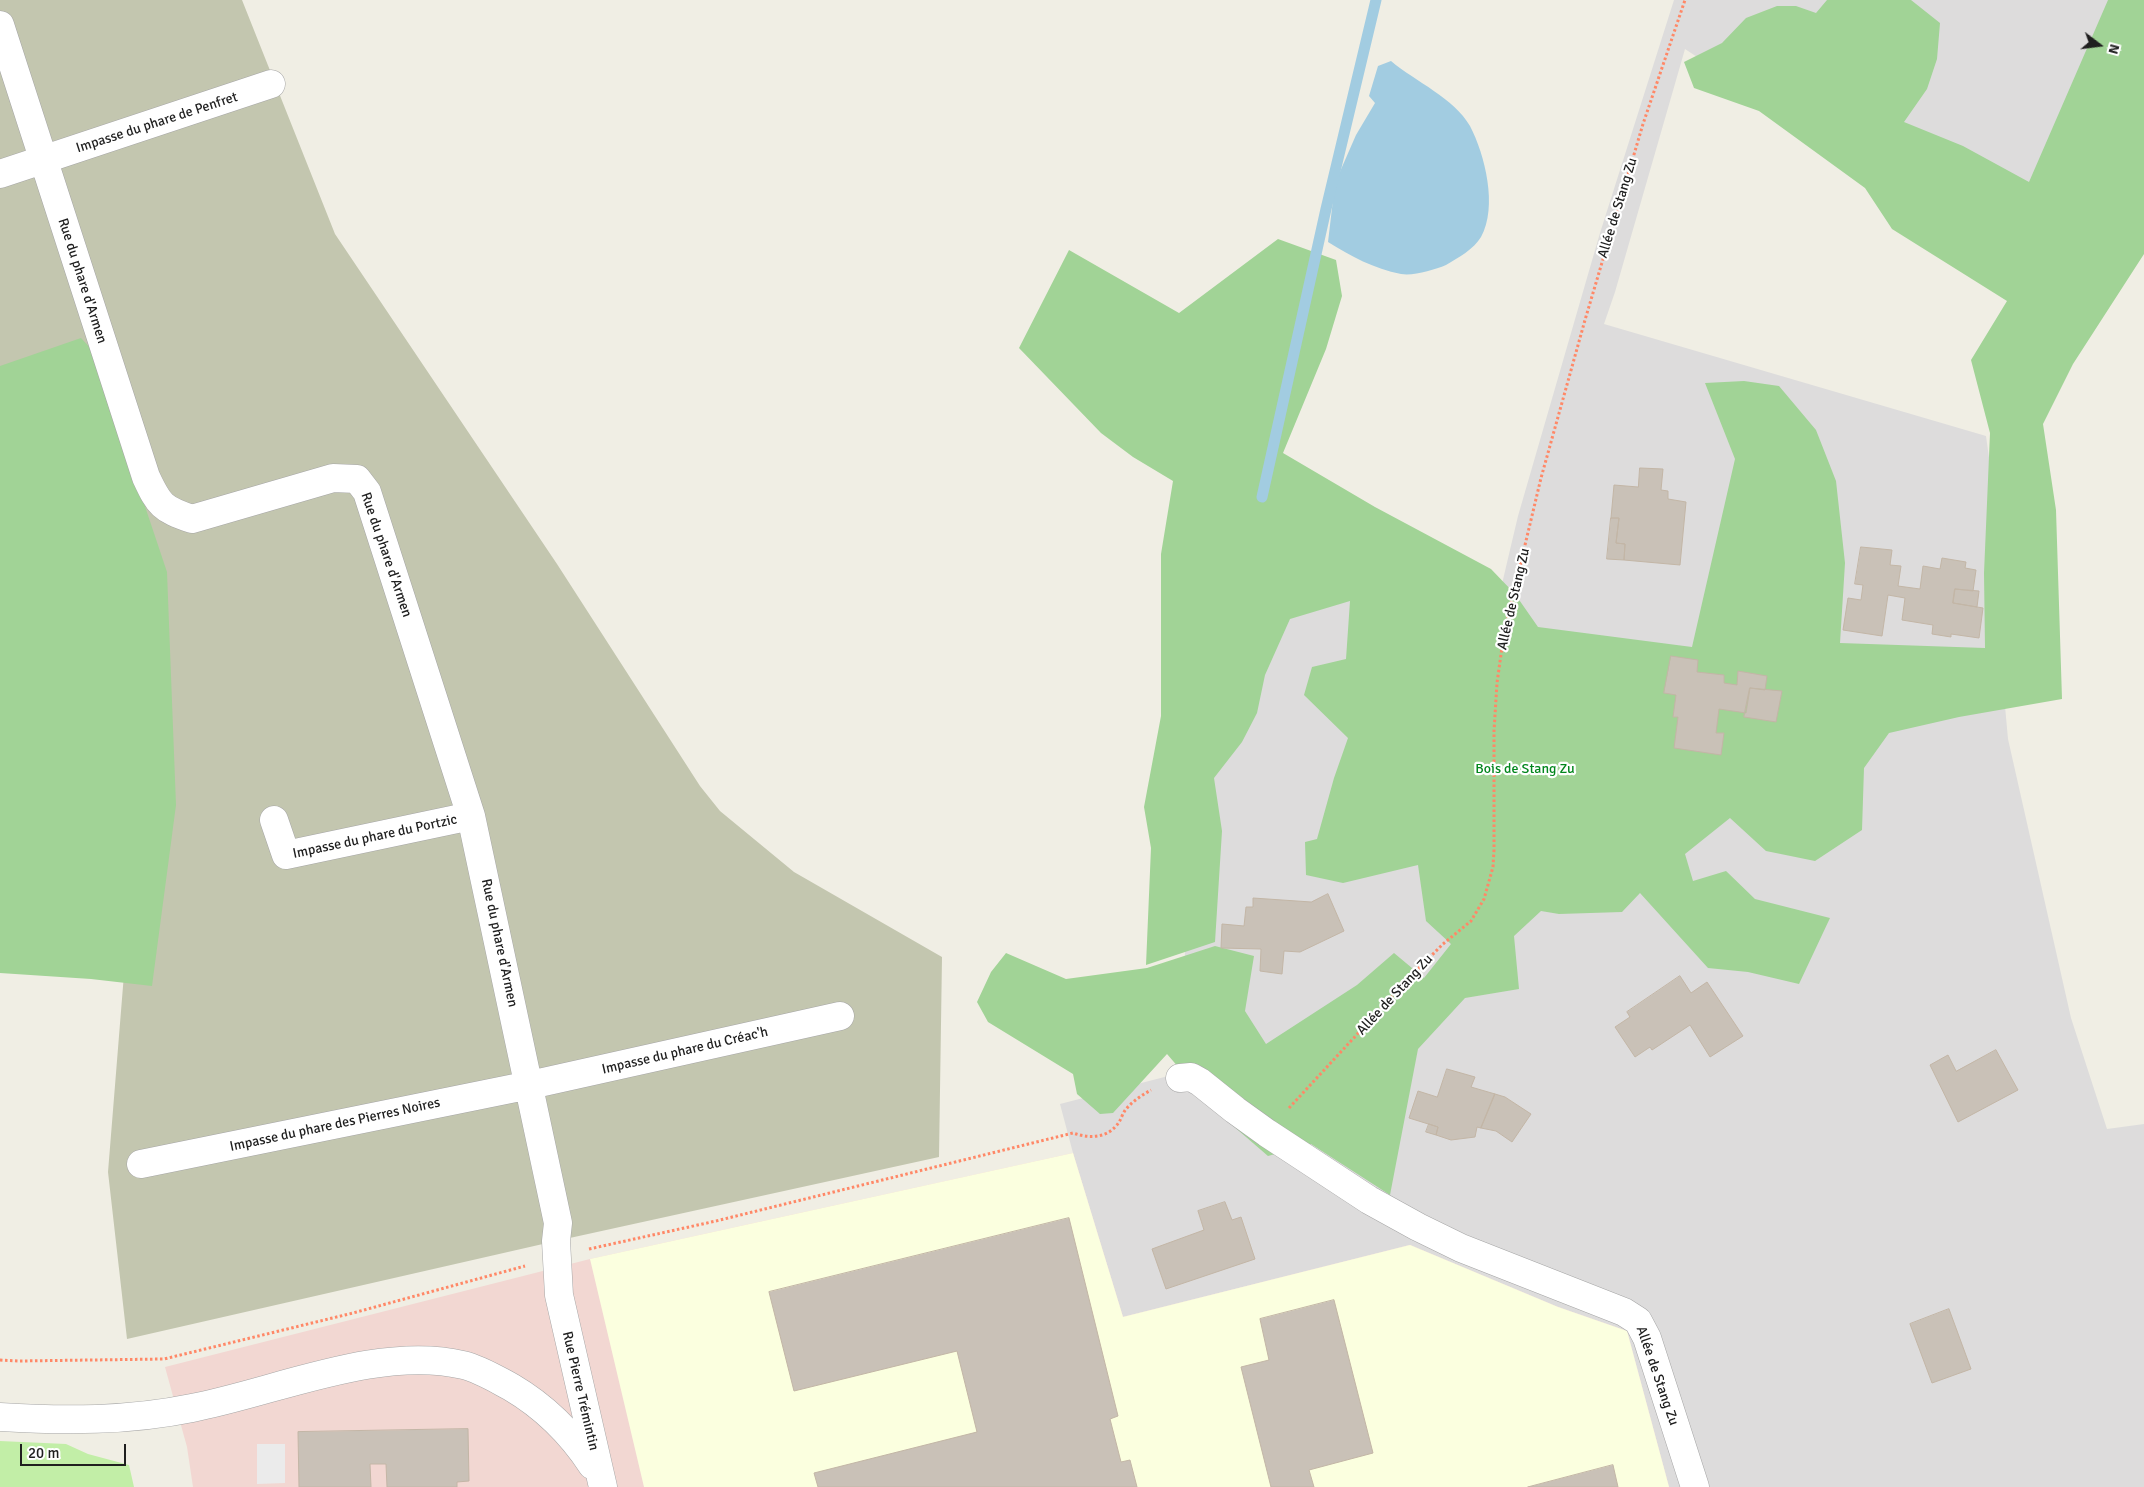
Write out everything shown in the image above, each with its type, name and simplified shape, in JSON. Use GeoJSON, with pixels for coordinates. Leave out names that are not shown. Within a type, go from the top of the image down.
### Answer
{"type":"FeatureCollection","features":[{"type":"Feature","properties":{"kind":"street","name":"Rue du phare d'Armen"},"geometry":{"type":"LineString","coordinates":[[0,25],[42,161],[146,477],[157,500],[174,513],[192,519],[333,478],[357,479],[367,492],[471,816],[558,1223],[559,1295]]}},
{"type":"Feature","properties":{"kind":"street","name":"Impasse du phare de Penfret"},"geometry":{"type":"LineString","coordinates":[[0,174],[271,84]]}},
{"type":"Feature","properties":{"kind":"street","name":"Impasse du phare du Portzic"},"geometry":{"type":"LineString","coordinates":[[274,820],[286,855],[471,816]]}},
{"type":"Feature","properties":{"kind":"street","name":"Impasse du phare du Créac'h"},"geometry":{"type":"LineString","coordinates":[[530,1085],[840,1016]]}},
{"type":"Feature","properties":{"kind":"street","name":"Allée de Stang Zu"},"geometry":{"type":"LineString","coordinates":[[1180,1078],[1191,1077],[1200,1082],[1235,1110],[1267,1132],[1369,1200],[1418,1228],[1461,1248],[1624,1312],[1638,1321],[1647,1338],[1695,1487]]}},
{"type":"Feature","properties":{"kind":"street","name":"Impasse du phare des Pierres Noires"},"geometry":{"type":"LineString","coordinates":[[141,1164],[530,1085]]}},
{"type":"Feature","properties":{"kind":"street","name":"Rue Pierre Trémintin"},"geometry":{"type":"LineString","coordinates":[[559,1295],[601,1481]]}},
{"type":"Feature","properties":{"kind":"street"},"geometry":{"type":"LineString","coordinates":[[0,1417],[70,1420],[136,1417],[193,1408],[353,1368],[391,1362],[432,1361],[464,1365],[488,1374],[538,1404],[574,1438],[601,1481]]}},
{"type":"Feature","properties":{"kind":"path","name":"Allée de Stang Zu"},"geometry":{"type":"LineString","coordinates":[[1267,1132],[1411,976],[1443,944],[1471,921],[1484,899],[1493,867],[1494,731],[1497,683],[1504,633],[1541,478],[1583,328],[1643,124],[1685,0]]}},
{"type":"Feature","properties":{"kind":"path"},"geometry":{"type":"LineString","coordinates":[[0,1360],[164,1359],[354,1313],[557,1257],[716,1221],[1073,1133],[1086,1138],[1103,1135],[1116,1126],[1125,1110],[1137,1098],[1152,1089],[1180,1078]]}},
{"type":"Feature","properties":{"kind":"shaded area"},"geometry":{"type":"Polygon","coordinates":[[[0,0],[242,0],[335,234],[557,564],[700,786],[720,811],[794,872],[942,957],[939,1157],[556,1241],[127,1339],[108,1172],[124,974],[0,384],[0,0]]]}},
{"type":"Feature","properties":{"kind":"shaded area"},"geometry":{"type":"Polygon","coordinates":[[[1674,0],[2144,0],[2060,243],[1869,171],[1685,49],[1615,292],[1604,324],[1986,436],[2020,680],[2003,684],[2008,739],[2071,1018],[2107,1129],[2144,1124],[2144,1487],[1669,1487],[1627,1331],[1558,1307],[1410,1245],[1123,1317],[1060,1104],[1180,1073],[1205,466],[1493,622],[1518,516],[1600,233],[1674,0]]]}},
{"type":"Feature","properties":{"kind":"shaded area"},"geometry":{"type":"Polygon","coordinates":[[[1073,1153],[1123,1317],[1410,1245],[1558,1307],[1627,1331],[1669,1487],[193,1487],[187,1447],[165,1367],[590,1259],[1073,1153]]]}},
{"type":"Feature","properties":{"kind":"shaded area"},"geometry":{"type":"Polygon","coordinates":[[[1073,1153],[1123,1317],[1410,1245],[1558,1307],[1627,1331],[1669,1487],[644,1487],[590,1259],[1073,1153]]]}},
{"type":"Feature","properties":{"kind":"shaded area"},"geometry":{"type":"Polygon","coordinates":[[[257,1444],[285,1444],[285,1483],[257,1484],[257,1444]]]}},
{"type":"Feature","properties":{"kind":"green space","name":"Bois de Stang Zu"},"geometry":{"type":"Polygon","coordinates":[[[1827,0],[1911,0],[1940,23],[1937,59],[1927,89],[1904,122],[1963,146],[2029,182],[2108,0],[2144,0],[2144,254],[2073,364],[2043,424],[2056,510],[2062,699],[1959,717],[1889,733],[1864,768],[1862,830],[1815,861],[1766,851],[1730,818],[1685,854],[1693,881],[1726,871],[1755,899],[1830,918],[1799,984],[1748,972],[1708,968],[1640,893],[1622,912],[1559,914],[1541,911],[1514,936],[1519,989],[1465,998],[1418,1049],[1390,1195],[1311,1144],[1268,1156],[1217,1112],[1167,1054],[1113,1113],[1100,1114],[1077,1094],[1073,1074],[988,1022],[977,1002],[991,972],[1006,953],[1066,979],[1147,968],[1215,946],[1254,956],[1245,1011],[1266,1044],[1357,985],[1394,953],[1424,978],[1451,944],[1426,921],[1418,865],[1343,883],[1306,875],[1305,842],[1317,839],[1334,778],[1348,738],[1304,695],[1312,667],[1346,659],[1350,601],[1290,619],[1265,675],[1257,713],[1242,742],[1214,778],[1222,831],[1215,942],[1146,965],[1151,848],[1144,807],[1161,716],[1161,554],[1173,481],[1133,457],[1101,433],[1019,348],[1069,250],[1179,313],[1278,239],[1336,260],[1342,296],[1326,349],[1283,453],[1375,507],[1491,569],[1515,594],[1538,627],[1692,647],[1735,459],[1705,383],[1744,381],[1779,386],[1816,430],[1836,481],[1845,563],[1840,643],[1985,648],[1984,573],[1990,433],[1971,360],[2007,301],[1892,229],[1865,188],[1759,111],[1694,88],[1684,62],[1722,43],[1746,18],[1777,6],[1796,6],[1816,13],[1827,0]]]}},
{"type":"Feature","properties":{"kind":"green space"},"geometry":{"type":"Polygon","coordinates":[[[81,338],[93,351],[167,572],[176,805],[152,986],[91,979],[0,973],[0,366],[81,338]]]}},
{"type":"Feature","properties":{"kind":"green space"},"geometry":{"type":"Polygon","coordinates":[[[0,1441],[66,1444],[88,1454],[129,1465],[134,1487],[0,1487],[0,1441]]]}},
{"type":"Feature","properties":{"kind":"water"},"geometry":{"type":"Polygon","coordinates":[[[1391,61],[1445,99],[1463,116],[1470,126],[1480,151],[1488,181],[1489,211],[1486,225],[1478,241],[1465,253],[1446,265],[1430,271],[1412,274],[1391,272],[1372,265],[1328,242],[1335,183],[1356,135],[1375,103],[1369,96],[1378,66],[1391,61]]]}},
{"type":"Feature","properties":{"kind":"building"},"geometry":{"type":"Polygon","coordinates":[[[1640,468],[1663,469],[1661,490],[1668,491],[1668,499],[1686,502],[1680,565],[1624,560],[1625,544],[1616,543],[1619,518],[1611,518],[1614,485],[1638,487],[1640,468]]]}},
{"type":"Feature","properties":{"kind":"building"},"geometry":{"type":"Polygon","coordinates":[[[1611,518],[1619,518],[1616,543],[1625,544],[1624,560],[1607,559],[1611,518]]]}},
{"type":"Feature","properties":{"kind":"building"},"geometry":{"type":"Polygon","coordinates":[[[1861,547],[1892,550],[1890,565],[1901,566],[1898,586],[1920,589],[1923,566],[1940,569],[1942,558],[1966,562],[1965,568],[1976,570],[1973,591],[1955,589],[1953,603],[1983,608],[1979,638],[1951,634],[1951,637],[1932,634],[1933,625],[1902,620],[1905,598],[1888,595],[1882,636],[1843,630],[1848,598],[1861,600],[1863,585],[1855,584],[1861,547]]]}},
{"type":"Feature","properties":{"kind":"building"},"geometry":{"type":"Polygon","coordinates":[[[1955,589],[1979,591],[1977,607],[1953,603],[1955,589]]]}},
{"type":"Feature","properties":{"kind":"building"},"geometry":{"type":"Polygon","coordinates":[[[1671,656],[1698,660],[1697,672],[1724,675],[1724,683],[1737,685],[1738,671],[1767,676],[1765,690],[1750,688],[1746,713],[1719,709],[1716,733],[1724,733],[1721,755],[1674,748],[1678,717],[1673,717],[1676,695],[1664,693],[1671,656]]]}},
{"type":"Feature","properties":{"kind":"building"},"geometry":{"type":"Polygon","coordinates":[[[1750,688],[1782,691],[1776,722],[1744,717],[1750,688]]]}},
{"type":"Feature","properties":{"kind":"building"},"geometry":{"type":"Polygon","coordinates":[[[1328,894],[1344,931],[1300,952],[1284,951],[1282,974],[1260,971],[1261,949],[1221,948],[1222,924],[1244,926],[1246,907],[1253,907],[1253,898],[1311,902],[1328,894]]]}},
{"type":"Feature","properties":{"kind":"building"},"geometry":{"type":"Polygon","coordinates":[[[1680,976],[1691,993],[1707,982],[1743,1036],[1710,1057],[1690,1025],[1652,1050],[1650,1047],[1635,1057],[1615,1027],[1630,1017],[1627,1012],[1680,976]]]}},
{"type":"Feature","properties":{"kind":"building"},"geometry":{"type":"Polygon","coordinates":[[[1996,1050],[2018,1090],[1958,1122],[1930,1065],[1948,1055],[1956,1071],[1996,1050]]]}},
{"type":"Feature","properties":{"kind":"building"},"geometry":{"type":"Polygon","coordinates":[[[1447,1069],[1475,1077],[1471,1087],[1495,1094],[1481,1128],[1477,1127],[1475,1137],[1451,1140],[1436,1135],[1438,1127],[1409,1118],[1418,1091],[1437,1097],[1447,1069]]]}},
{"type":"Feature","properties":{"kind":"building"},"geometry":{"type":"Polygon","coordinates":[[[1495,1094],[1505,1097],[1531,1114],[1512,1142],[1496,1131],[1481,1128],[1495,1094]]]}},
{"type":"Feature","properties":{"kind":"building"},"geometry":{"type":"Polygon","coordinates":[[[1429,1124],[1438,1127],[1436,1135],[1426,1132],[1429,1124]]]}},
{"type":"Feature","properties":{"kind":"building"},"geometry":{"type":"Polygon","coordinates":[[[1225,1202],[1232,1220],[1241,1217],[1255,1259],[1166,1289],[1152,1249],[1204,1230],[1198,1211],[1225,1202]]]}},
{"type":"Feature","properties":{"kind":"building"},"geometry":{"type":"Polygon","coordinates":[[[1069,1218],[1118,1416],[1110,1419],[1121,1462],[1130,1460],[1137,1487],[818,1487],[814,1473],[977,1432],[957,1351],[794,1391],[769,1292],[1069,1218]]]}},
{"type":"Feature","properties":{"kind":"building"},"geometry":{"type":"Polygon","coordinates":[[[1334,1300],[1373,1453],[1309,1470],[1314,1487],[1271,1487],[1241,1367],[1269,1360],[1260,1319],[1334,1300]]]}},
{"type":"Feature","properties":{"kind":"building"},"geometry":{"type":"Polygon","coordinates":[[[1949,1309],[1971,1369],[1932,1383],[1910,1324],[1949,1309]]]}},
{"type":"Feature","properties":{"kind":"building"},"geometry":{"type":"Polygon","coordinates":[[[468,1429],[469,1481],[457,1482],[457,1487],[387,1487],[386,1464],[370,1464],[371,1487],[299,1487],[298,1432],[468,1429]]]}},
{"type":"Feature","properties":{"kind":"building"},"geometry":{"type":"Polygon","coordinates":[[[1613,1465],[1618,1487],[1528,1487],[1613,1465]]]}},
{"type":"Feature","properties":{"kind":"waterway"},"geometry":{"type":"LineString","coordinates":[[1262,497],[1326,209],[1376,0]]}}]}
